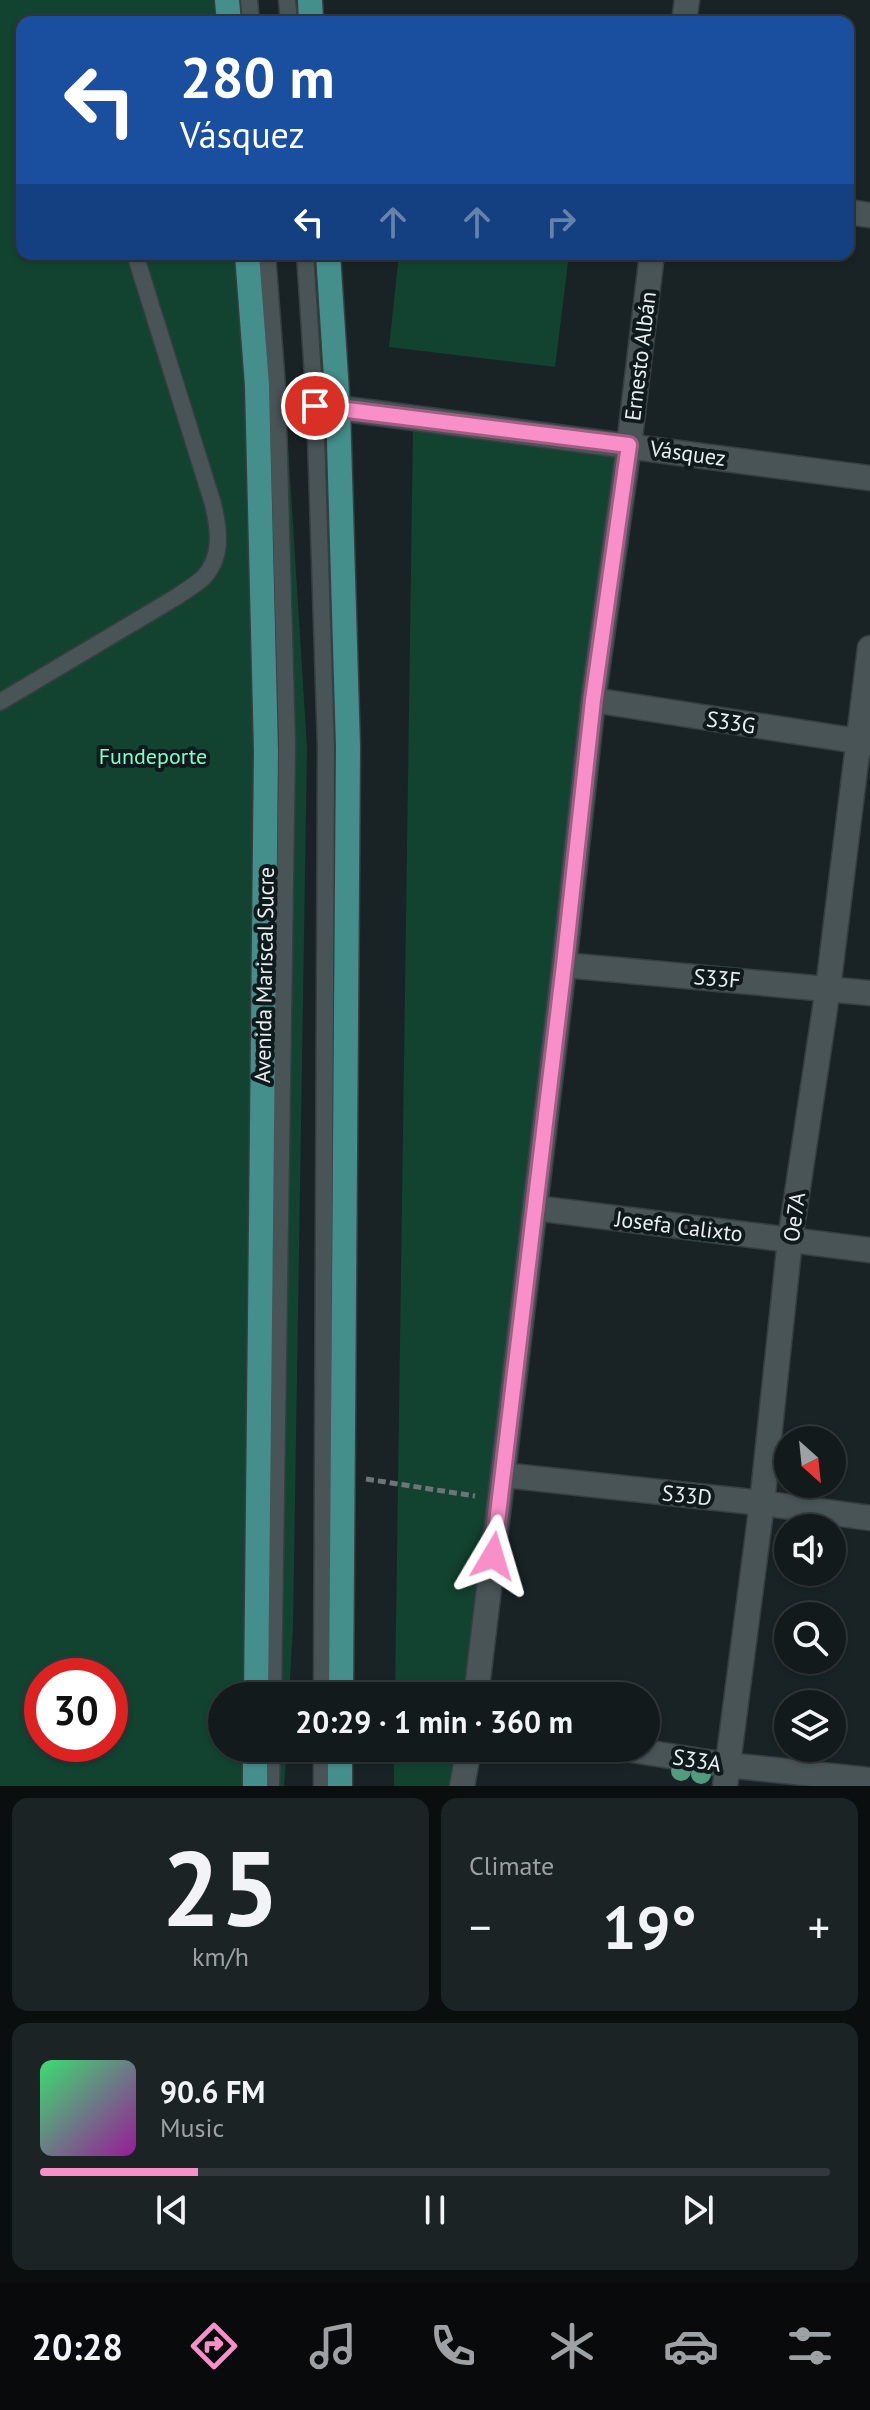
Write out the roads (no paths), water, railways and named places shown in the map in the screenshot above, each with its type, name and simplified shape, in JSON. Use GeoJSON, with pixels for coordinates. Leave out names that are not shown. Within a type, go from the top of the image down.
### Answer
{"type":"FeatureCollection","features":[{"type":"Feature","properties":{"kind":"main road","name":"Avenida Mariscal Sucre"},"geometry":{"type":"LineString","coordinates":[[247,260],[257,385],[266,751],[256,1682]]}},
{"type":"Feature","properties":{"kind":"main road"},"geometry":{"type":"LineString","coordinates":[[328,260],[327,407],[348,747],[341,1682]]}},
{"type":"Feature","properties":{"kind":"main road"},"geometry":{"type":"LineString","coordinates":[[255,1762],[255,1786]]}},
{"type":"Feature","properties":{"kind":"main road"},"geometry":{"type":"LineString","coordinates":[[340,1762],[340,1786]]}},
{"type":"Feature","properties":{"kind":"street","name":"Ernesto Albán"},"geometry":{"type":"LineString","coordinates":[[478,1682],[593,700],[651,260]]}},
{"type":"Feature","properties":{"kind":"street","name":"Vásquez"},"geometry":{"type":"LineString","coordinates":[[327,407],[870,478]]}},
{"type":"Feature","properties":{"kind":"street","name":"Oe7A"},"geometry":{"type":"LineString","coordinates":[[726,1776],[762,1503],[790,1240],[865,742],[870,648]]}},
{"type":"Feature","properties":{"kind":"street","name":"S33G"},"geometry":{"type":"LineString","coordinates":[[593,700],[865,742]]}},
{"type":"Feature","properties":{"kind":"street","name":"S33F"},"geometry":{"type":"LineString","coordinates":[[564,965],[870,993]]}},
{"type":"Feature","properties":{"kind":"street","name":"Josefa Calixto"},"geometry":{"type":"LineString","coordinates":[[535,1208],[870,1250]]}},
{"type":"Feature","properties":{"kind":"street","name":"S33D"},"geometry":{"type":"LineString","coordinates":[[503,1475],[870,1518]]}},
{"type":"Feature","properties":{"kind":"street","name":"S33A"},"geometry":{"type":"LineString","coordinates":[[660,1759],[726,1776],[870,1780]]}},
{"type":"Feature","properties":{"kind":"street"},"geometry":{"type":"LineString","coordinates":[[462,1786],[466,1762]]}},
{"type":"Feature","properties":{"kind":"lane"},"geometry":{"type":"LineString","coordinates":[[0,702],[178,596],[205,577],[217,555],[219,531],[213,504],[137,260]]}},
{"type":"Feature","properties":{"kind":"lane"},"geometry":{"type":"LineString","coordinates":[[267,260],[277,387],[287,744],[273,1682]]}},
{"type":"Feature","properties":{"kind":"lane"},"geometry":{"type":"LineString","coordinates":[[306,260],[327,407],[322,1682]]}},
{"type":"Feature","properties":{"kind":"lane"},"geometry":{"type":"LineString","coordinates":[[271,1786],[272,1762]]}},
{"type":"Feature","properties":{"kind":"lane"},"geometry":{"type":"LineString","coordinates":[[322,1762],[322,1786]]}},
{"type":"Feature","properties":{"kind":"park label","name":"Fundeporte"},"geometry":{"type":"Point","coordinates":[153,756]}}]}
